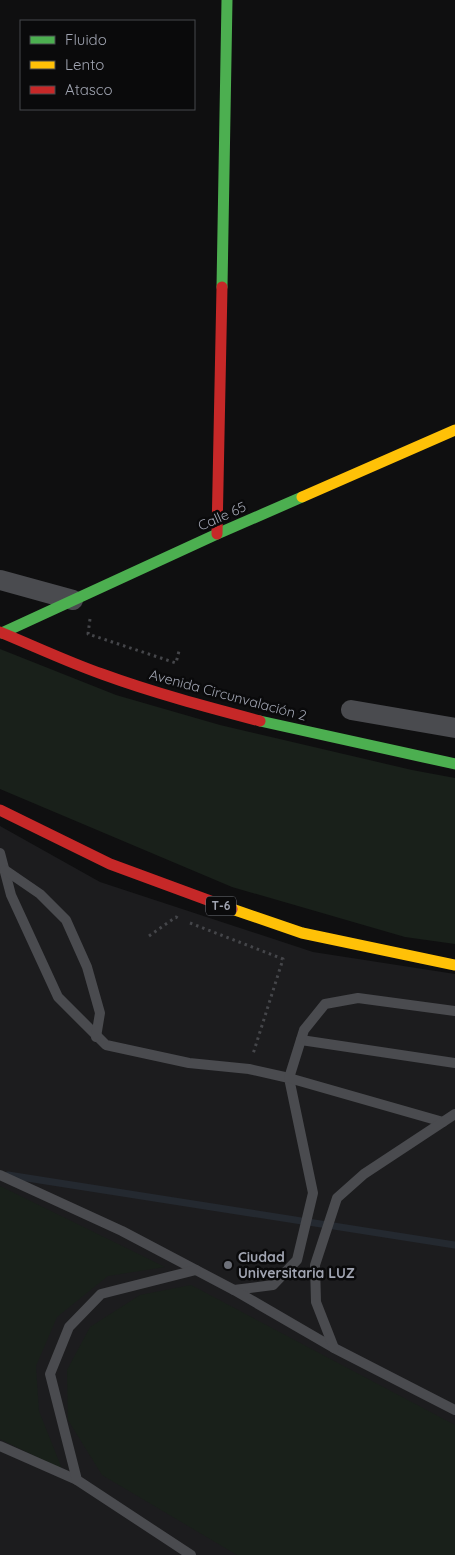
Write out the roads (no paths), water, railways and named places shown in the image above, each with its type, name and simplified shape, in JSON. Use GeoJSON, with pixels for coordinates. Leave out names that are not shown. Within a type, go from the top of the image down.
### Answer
{"type":"FeatureCollection","features":[{"type":"Feature","properties":{"kind":"main road"},"geometry":{"type":"LineString","coordinates":[[217,534],[227,0]]}},
{"type":"Feature","properties":{"kind":"main road","name":"Calle 65"},"geometry":{"type":"LineString","coordinates":[[1,633],[217,534],[455,430]]}},
{"type":"Feature","properties":{"kind":"main road","name":"Avenida Circunvalación 2"},"geometry":{"type":"LineString","coordinates":[[1,633],[113,678],[169,697],[352,744],[455,764]]}},
{"type":"Feature","properties":{"kind":"main road","name":"T-6"},"geometry":{"type":"LineString","coordinates":[[0,810],[110,864],[223,906],[302,933],[455,966]]}},
{"type":"Feature","properties":{"kind":"street"},"geometry":{"type":"LineString","coordinates":[[0,580],[73,600]]}},
{"type":"Feature","properties":{"kind":"street"},"geometry":{"type":"LineString","coordinates":[[351,710],[455,728]]}},
{"type":"Feature","properties":{"kind":"lane"},"geometry":{"type":"LineString","coordinates":[[0,853],[12,895],[58,997],[106,1045],[189,1064],[249,1069],[289,1078],[443,1122]]}},
{"type":"Feature","properties":{"kind":"lane"},"geometry":{"type":"LineString","coordinates":[[5,870],[40,894],[66,920],[87,967],[100,1013],[96,1037]]}},
{"type":"Feature","properties":{"kind":"lane"},"geometry":{"type":"LineString","coordinates":[[234,1290],[273,1286],[296,1260],[313,1193],[289,1078],[304,1030],[325,1004],[358,998],[455,1011]]}},
{"type":"Feature","properties":{"kind":"lane"},"geometry":{"type":"LineString","coordinates":[[301,1040],[455,1063]]}},
{"type":"Feature","properties":{"kind":"lane"},"geometry":{"type":"LineString","coordinates":[[334,1348],[316,1302],[315,1265],[337,1198],[364,1174],[455,1114]]}},
{"type":"Feature","properties":{"kind":"lane"},"geometry":{"type":"LineString","coordinates":[[0,1175],[122,1231],[234,1290],[334,1348],[455,1410]]}},
{"type":"Feature","properties":{"kind":"lane"},"geometry":{"type":"LineString","coordinates":[[78,1480],[50,1374],[68,1327],[102,1294],[196,1270]]}},
{"type":"Feature","properties":{"kind":"lane"},"geometry":{"type":"LineString","coordinates":[[0,1446],[78,1480],[190,1555]]}},
{"type":"Feature","properties":{"kind":"waterway"},"geometry":{"type":"LineString","coordinates":[[8,1175],[455,1245]]}},
{"type":"Feature","properties":{"kind":"place","name":"Ciudad Universitaria LUZ"},"geometry":{"type":"Point","coordinates":[228,1265]}}]}
